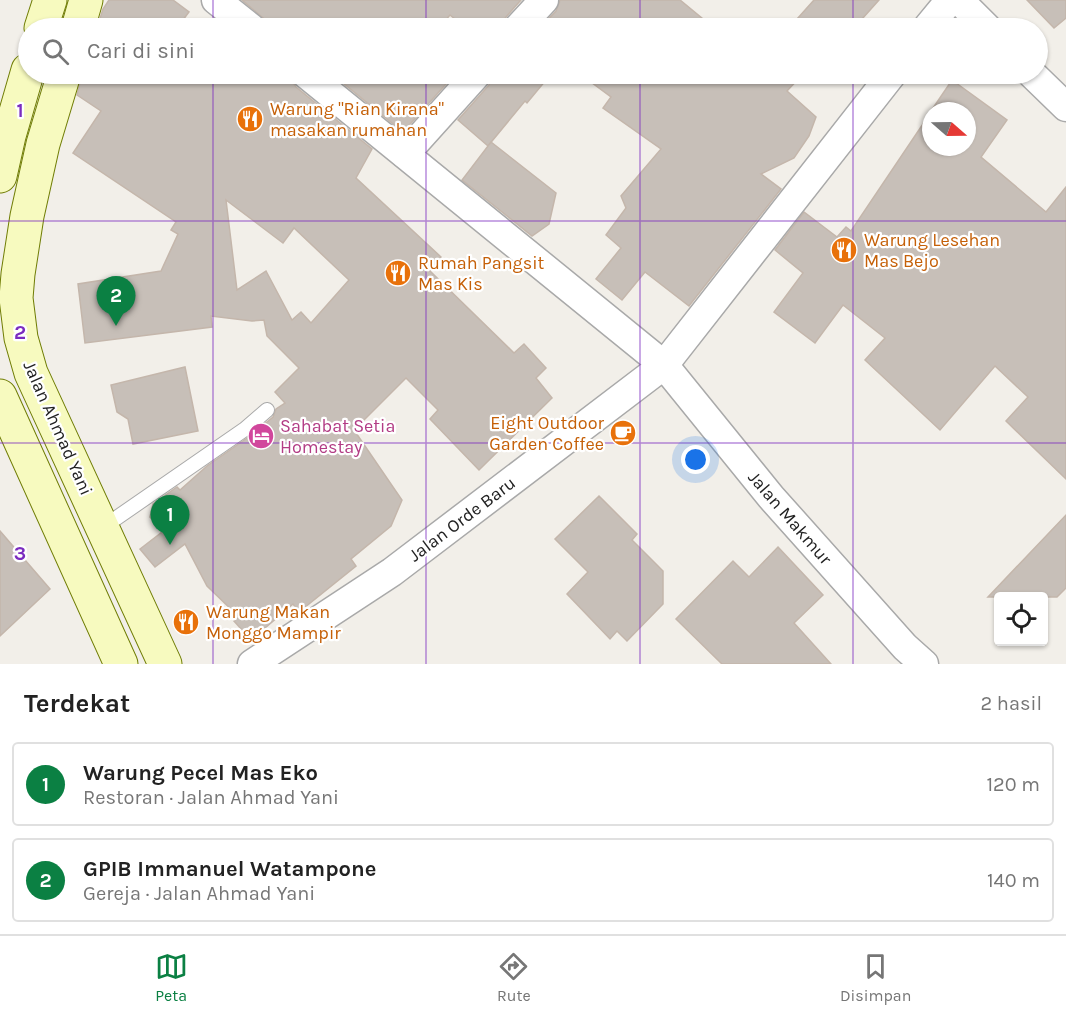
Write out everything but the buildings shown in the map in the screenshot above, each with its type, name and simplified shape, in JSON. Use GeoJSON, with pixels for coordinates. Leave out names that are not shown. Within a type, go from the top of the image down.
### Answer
{"type":"FeatureCollection","features":[{"type":"Feature","properties":{"kind":"main road"},"geometry":{"type":"LineString","coordinates":[[44,18],[50,0]]}},
{"type":"Feature","properties":{"kind":"main road"},"geometry":{"type":"LineString","coordinates":[[81,18],[86,0]]}},
{"type":"Feature","properties":{"kind":"main road"},"geometry":{"type":"LineString","coordinates":[[0,176],[24,84]]}},
{"type":"Feature","properties":{"kind":"main road","name":"Jalan Ahmad Yani"},"geometry":{"type":"LineString","coordinates":[[61,84],[43,144],[8,301],[11,342],[31,373],[165,664]]}},
{"type":"Feature","properties":{"kind":"main road"},"geometry":{"type":"LineString","coordinates":[[0,396],[121,664]]}},
{"type":"Feature","properties":{"kind":"street"},"geometry":{"type":"LineString","coordinates":[[216,0],[238,18]]}},
{"type":"Feature","properties":{"kind":"street"},"geometry":{"type":"LineString","coordinates":[[527,18],[544,0]]}},
{"type":"Feature","properties":{"kind":"street"},"geometry":{"type":"LineString","coordinates":[[935,18],[950,0]]}},
{"type":"Feature","properties":{"kind":"street"},"geometry":{"type":"LineString","coordinates":[[959,0],[977,18]]}},
{"type":"Feature","properties":{"kind":"street","name":"Jalan Makmur"},"geometry":{"type":"LineString","coordinates":[[318,84],[664,365],[771,497],[924,664]]}},
{"type":"Feature","properties":{"kind":"street"},"geometry":{"type":"LineString","coordinates":[[405,154],[468,84]]}},
{"type":"Feature","properties":{"kind":"street","name":"Jalan Orde Baru"},"geometry":{"type":"LineString","coordinates":[[252,664],[392,572],[664,365],[884,84]]}},
{"type":"Feature","properties":{"kind":"street"},"geometry":{"type":"LineString","coordinates":[[1042,84],[1066,108]]}},
{"type":"Feature","properties":{"kind":"lane"},"geometry":{"type":"LineString","coordinates":[[102,528],[245,429],[267,410]]}},
{"type":"Feature","properties":{"kind":"place","name":"Warung \"Rian Kirana\" masakan rumahan"},"geometry":{"type":"Point","coordinates":[250,119]}},
{"type":"Feature","properties":{"kind":"place","name":"Warung Lesehan Mas Bejo"},"geometry":{"type":"Point","coordinates":[844,250]}},
{"type":"Feature","properties":{"kind":"place","name":"Rumah Pangsit Mas Kis"},"geometry":{"type":"Point","coordinates":[398,273]}},
{"type":"Feature","properties":{"kind":"place","name":"GPIB Immanuel Watampone"},"geometry":{"type":"Point","coordinates":[116,326]}},
{"type":"Feature","properties":{"kind":"place","name":"Eight Outdoor Garden Coffee"},"geometry":{"type":"Point","coordinates":[623,433]}},
{"type":"Feature","properties":{"kind":"place","name":"Sahabat Setia Homestay"},"geometry":{"type":"Point","coordinates":[261,436]}},
{"type":"Feature","properties":{"kind":"place","name":"Warung Pecel Mas Eko"},"geometry":{"type":"Point","coordinates":[170,545]}},
{"type":"Feature","properties":{"kind":"place","name":"Warung Makan Monggo Mampir"},"geometry":{"type":"Point","coordinates":[186,622]}}]}
